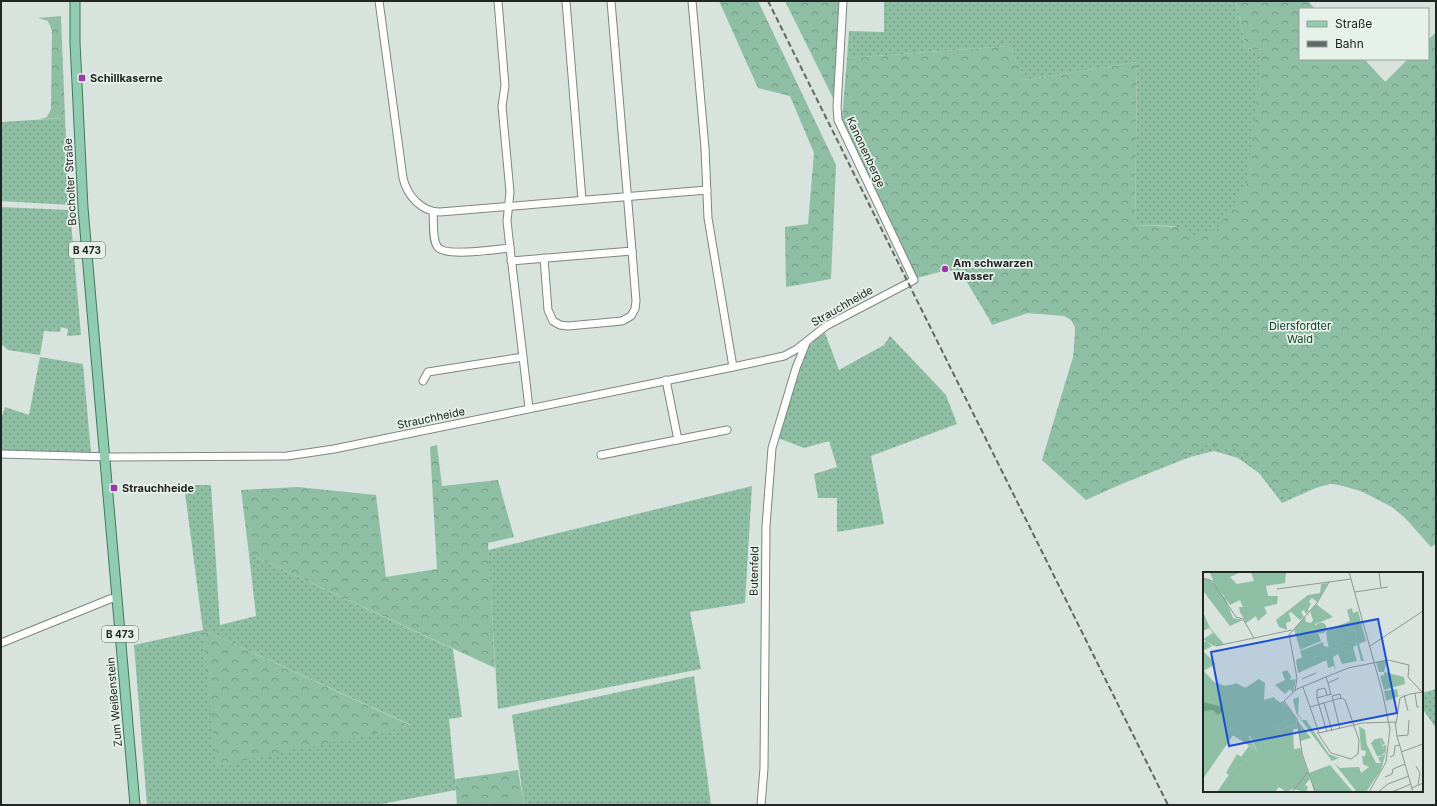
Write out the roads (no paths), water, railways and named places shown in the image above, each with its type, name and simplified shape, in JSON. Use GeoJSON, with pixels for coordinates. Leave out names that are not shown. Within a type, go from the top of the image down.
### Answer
{"type":"FeatureCollection","features":[{"type":"Feature","properties":{"kind":"main road","name":"Bocholter Straße"},"geometry":{"type":"LineString","coordinates":[[75,1],[75,42],[83,208],[104,460]]}},
{"type":"Feature","properties":{"kind":"main road","name":"Zum Weißenstein"},"geometry":{"type":"LineString","coordinates":[[104,460],[135,805]]}},
{"type":"Feature","properties":{"kind":"street"},"geometry":{"type":"LineString","coordinates":[[379,1],[399,156],[405,185],[416,202],[433,212],[707,190]]}},
{"type":"Feature","properties":{"kind":"street"},"geometry":{"type":"LineString","coordinates":[[498,1],[504,86],[502,106],[510,192],[507,221],[529,408]]}},
{"type":"Feature","properties":{"kind":"street"},"geometry":{"type":"LineString","coordinates":[[566,1],[582,200]]}},
{"type":"Feature","properties":{"kind":"street"},"geometry":{"type":"LineString","coordinates":[[544,258],[548,310],[550,318],[560,325],[622,321],[631,316],[635,309],[636,302],[611,1]]}},
{"type":"Feature","properties":{"kind":"street"},"geometry":{"type":"LineString","coordinates":[[692,1],[708,218],[734,367]]}},
{"type":"Feature","properties":{"kind":"street","name":"Kanonenberge"},"geometry":{"type":"LineString","coordinates":[[843,1],[837,107],[838,120],[914,280]]}},
{"type":"Feature","properties":{"kind":"street"},"geometry":{"type":"LineString","coordinates":[[433,212],[436,245],[441,251],[452,253],[510,248]]}},
{"type":"Feature","properties":{"kind":"street"},"geometry":{"type":"LineString","coordinates":[[511,261],[632,251]]}},
{"type":"Feature","properties":{"kind":"street","name":"Strauchheide"},"geometry":{"type":"LineString","coordinates":[[1,454],[104,460],[287,456],[334,449],[784,356],[806,343],[826,326],[914,280]]}},
{"type":"Feature","properties":{"kind":"street","name":"Butenfeld"},"geometry":{"type":"LineString","coordinates":[[761,805],[764,768],[766,526],[772,448],[796,368],[806,343]]}},
{"type":"Feature","properties":{"kind":"street"},"geometry":{"type":"LineString","coordinates":[[423,381],[428,372],[523,356]]}},
{"type":"Feature","properties":{"kind":"street"},"geometry":{"type":"LineString","coordinates":[[784,356],[793,361],[796,368]]}},
{"type":"Feature","properties":{"kind":"street"},"geometry":{"type":"LineString","coordinates":[[666,380],[678,440]]}},
{"type":"Feature","properties":{"kind":"street"},"geometry":{"type":"LineString","coordinates":[[601,455],[727,430]]}},
{"type":"Feature","properties":{"kind":"street"},"geometry":{"type":"LineString","coordinates":[[1,643],[110,599],[116,598]]}},
{"type":"Feature","properties":{"kind":"railway"},"geometry":{"type":"LineString","coordinates":[[768,1],[1168,805]]}},
{"type":"Feature","properties":{"kind":"place","name":"Schillkaserne"},"geometry":{"type":"Point","coordinates":[82,78]}},
{"type":"Feature","properties":{"kind":"place","name":"Am schwarzen Wasser"},"geometry":{"type":"Point","coordinates":[945,269]}},
{"type":"Feature","properties":{"kind":"place","name":"Strauchheide"},"geometry":{"type":"Point","coordinates":[114,488]}},
{"type":"Feature","properties":{"kind":"park label","name":"Diersfordter Wald"},"geometry":{"type":"Point","coordinates":[1300,332]}}]}
